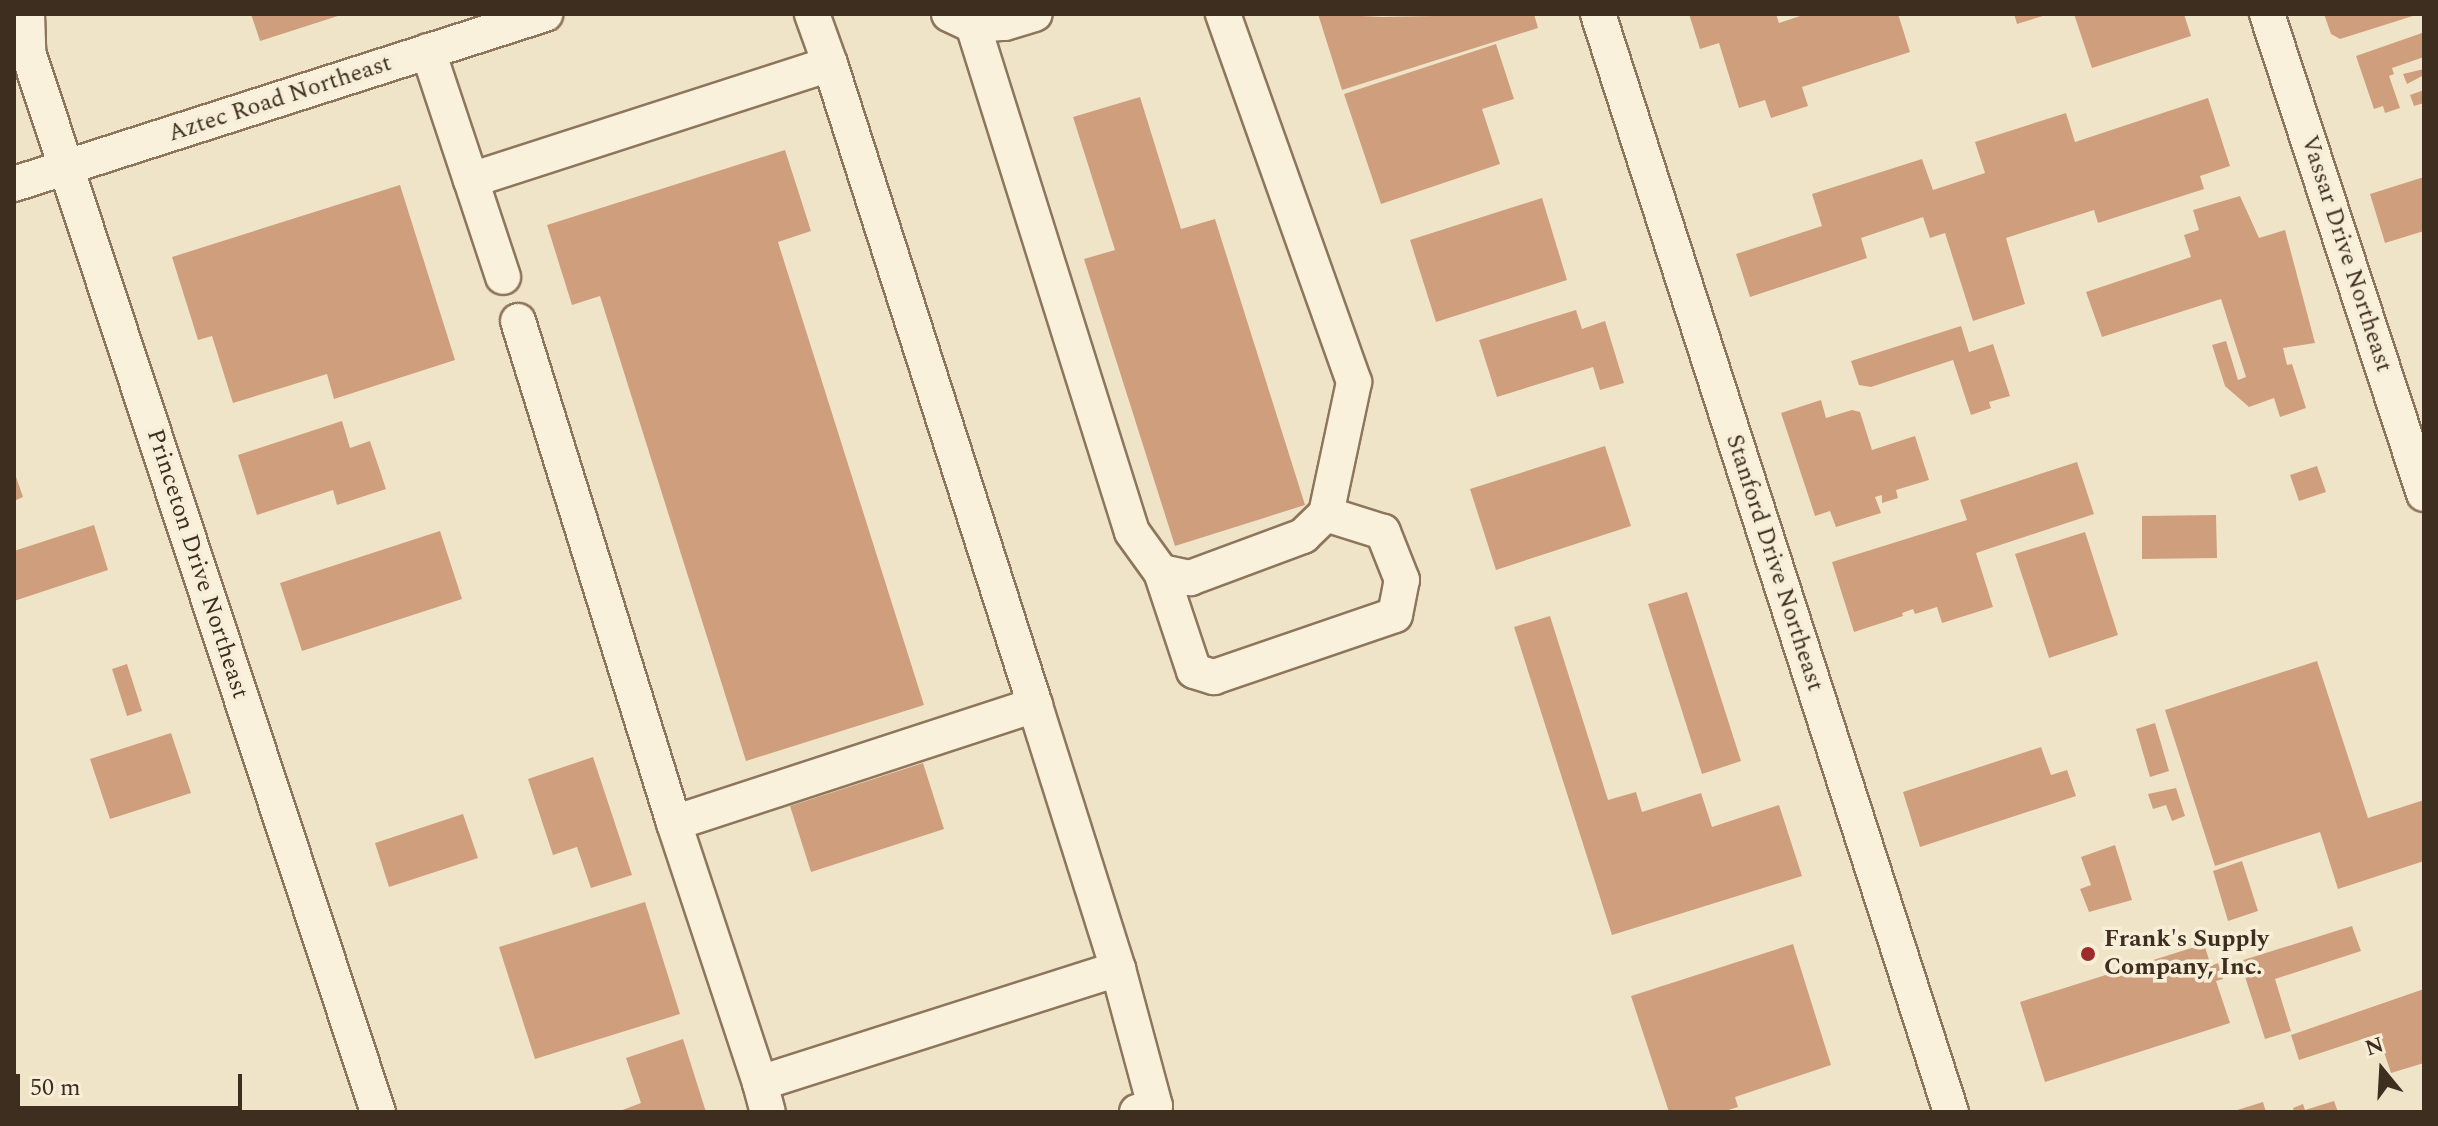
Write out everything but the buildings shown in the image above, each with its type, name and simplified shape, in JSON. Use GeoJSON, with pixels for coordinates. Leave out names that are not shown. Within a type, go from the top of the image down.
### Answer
{"type":"FeatureCollection","features":[{"type":"Feature","properties":{"kind":"street","name":"Princeton Drive Northeast"},"geometry":{"type":"LineString","coordinates":[[27,14],[28,52],[378,1112]]}},
{"type":"Feature","properties":{"kind":"street","name":"Aztec Road Northeast"},"geometry":{"type":"LineString","coordinates":[[14,184],[545,14]]}},
{"type":"Feature","properties":{"kind":"street"},"geometry":{"type":"LineString","coordinates":[[812,14],[1118,969],[1155,1106],[1137,1112]]}},
{"type":"Feature","properties":{"kind":"street"},"geometry":{"type":"LineString","coordinates":[[1035,14],[1005,23],[961,19],[1132,532],[1161,572],[1194,671],[1214,677],[1395,615],[1402,580],[1383,532],[1326,514]]}},
{"type":"Feature","properties":{"kind":"street"},"geometry":{"type":"LineString","coordinates":[[1161,572],[1190,578],[1303,536],[1326,514],[1354,382],[1223,14]]}},
{"type":"Feature","properties":{"kind":"street","name":"Stanford Drive Northeast"},"geometry":{"type":"LineString","coordinates":[[1598,14],[1951,1112]]}},
{"type":"Feature","properties":{"kind":"street","name":"Vassar Drive Northeast"},"geometry":{"type":"LineString","coordinates":[[2267,14],[2424,494]]}},
{"type":"Feature","properties":{"kind":"street"},"geometry":{"type":"LineString","coordinates":[[428,51],[503,277]]}},
{"type":"Feature","properties":{"kind":"street"},"geometry":{"type":"LineString","coordinates":[[471,180],[830,64]]}},
{"type":"Feature","properties":{"kind":"street"},"geometry":{"type":"LineString","coordinates":[[518,321],[674,823],[764,1097],[1118,969]]}},
{"type":"Feature","properties":{"kind":"street"},"geometry":{"type":"LineString","coordinates":[[674,823],[1035,705]]}},
{"type":"Feature","properties":{"kind":"place","name":"Frank's Supply Company, Inc."},"geometry":{"type":"Point","coordinates":[2088,954]}}]}
